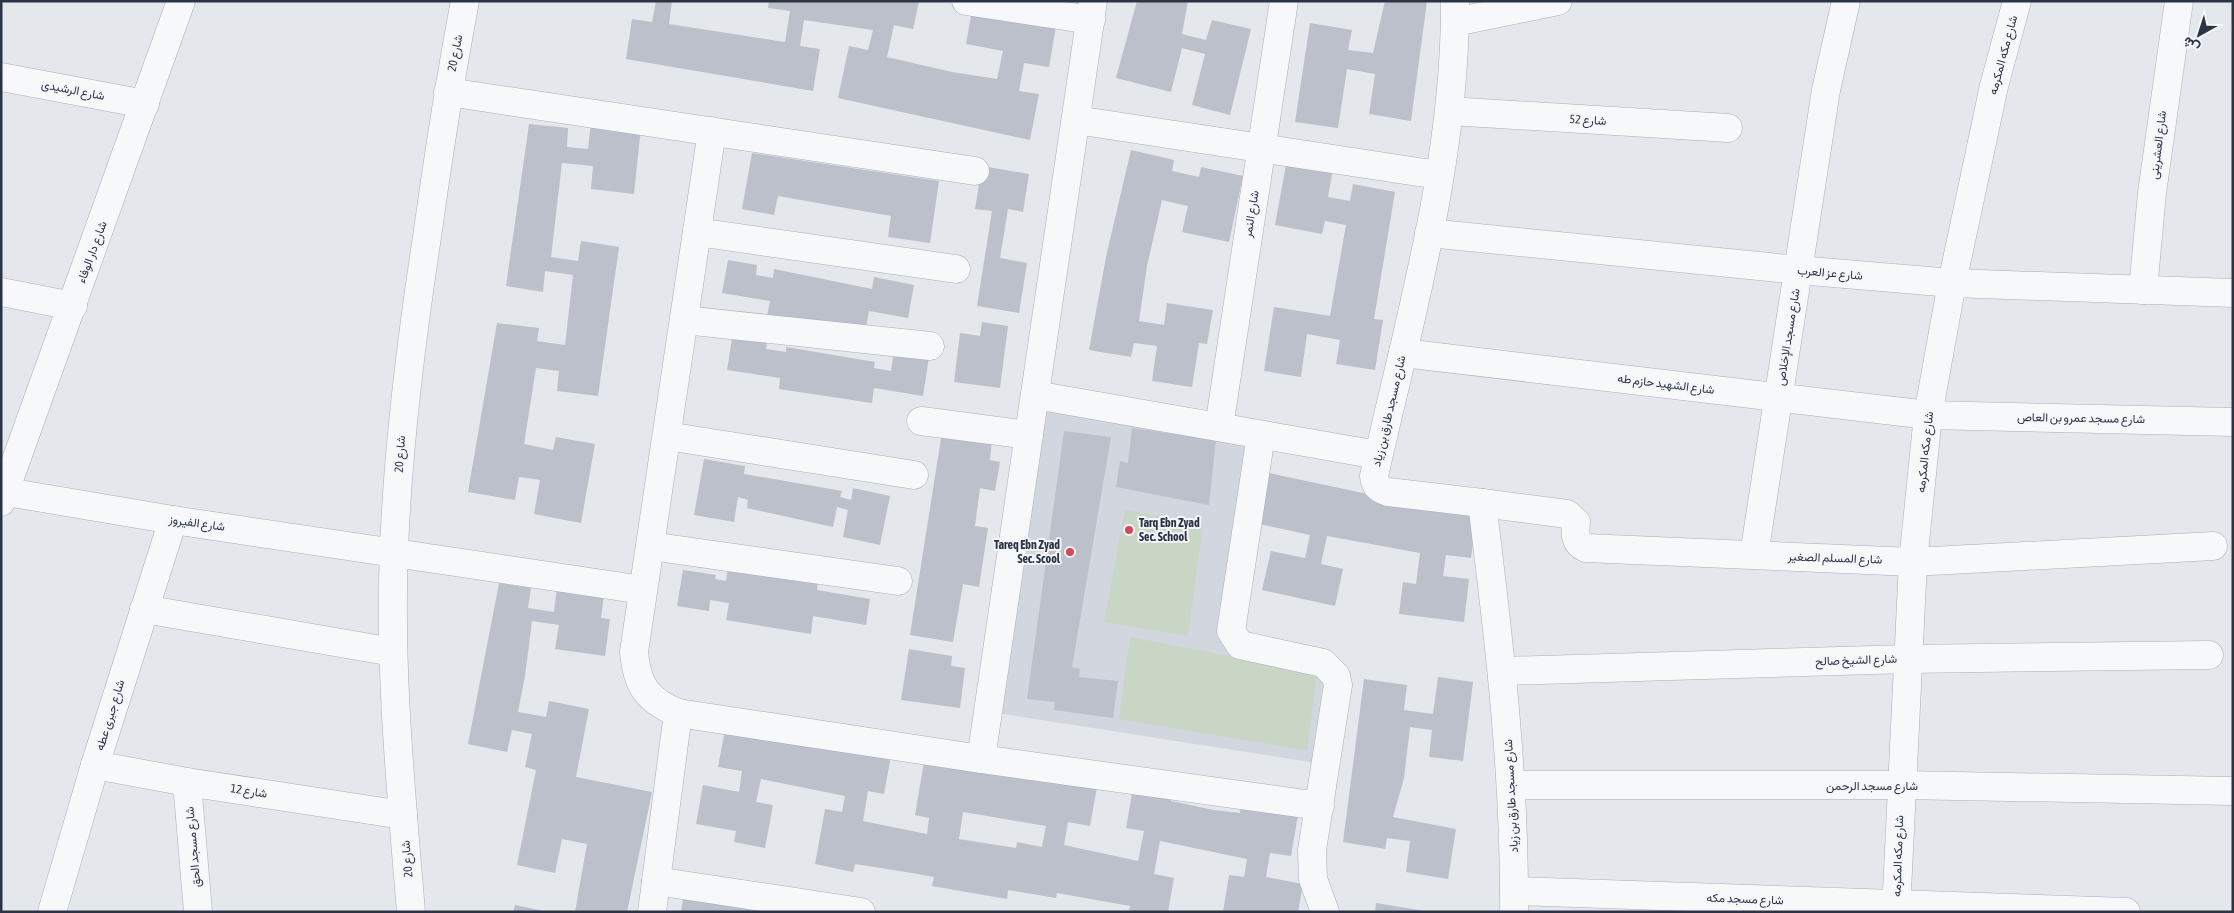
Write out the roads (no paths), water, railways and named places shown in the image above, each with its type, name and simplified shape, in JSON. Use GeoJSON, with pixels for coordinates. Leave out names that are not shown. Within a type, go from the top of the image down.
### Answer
{"type":"FeatureCollection","features":[{"type":"Feature","properties":{"kind":"street","name":"شارع دار الوفاء"},"geometry":{"type":"LineString","coordinates":[[2,495],[73,306],[181,1]]}},
{"type":"Feature","properties":{"kind":"street","name":"شارع 20"},"geometry":{"type":"LineString","coordinates":[[411,912],[396,733],[393,652],[394,551],[399,451],[410,352],[448,92],[465,1]]}},
{"type":"Feature","properties":{"kind":"street"},"geometry":{"type":"LineString","coordinates":[[966,1],[1092,10],[980,759]]}},
{"type":"Feature","properties":{"kind":"street","name":"شارع النمر"},"geometry":{"type":"LineString","coordinates":[[1218,427],[1284,1]]}},
{"type":"Feature","properties":{"kind":"street"},"geometry":{"type":"LineString","coordinates":[[1455,12],[1558,1]]}},
{"type":"Feature","properties":{"kind":"street","name":"شارع مسجد الإخلاص"},"geometry":{"type":"LineString","coordinates":[[1754,555],[1826,90],[1846,1]]}},
{"type":"Feature","properties":{"kind":"street","name":"شارع مكه المكرمه"},"geometry":{"type":"LineString","coordinates":[[1896,908],[1913,562],[1928,415],[1952,282],[1994,86],[2017,1]]}},
{"type":"Feature","properties":{"kind":"street","name":"شارع العشرينى"},"geometry":{"type":"LineString","coordinates":[[2143,290],[2152,193],[2179,1]]}},
{"type":"Feature","properties":{"kind":"street","name":"شارع مسجد طارق بن زياد"},"geometry":{"type":"LineString","coordinates":[[1455,12],[1449,111],[1429,233],[1374,476],[1375,484],[1380,490],[1482,503],[1504,671],[1511,786],[1514,901]]}},
{"type":"Feature","properties":{"kind":"street","name":"شارع الرشيدى"},"geometry":{"type":"LineString","coordinates":[[1,77],[145,104]]}},
{"type":"Feature","properties":{"kind":"street"},"geometry":{"type":"LineString","coordinates":[[448,92],[975,170]]}},
{"type":"Feature","properties":{"kind":"street","name":"شارع 52"},"geometry":{"type":"LineString","coordinates":[[1449,111],[1728,128]]}},
{"type":"Feature","properties":{"kind":"street"},"geometry":{"type":"LineString","coordinates":[[1076,120],[1438,175]]}},
{"type":"Feature","properties":{"kind":"street"},"geometry":{"type":"LineString","coordinates":[[712,132],[634,652],[636,672],[645,691],[660,705],[678,713],[980,759],[1320,806]]}},
{"type":"Feature","properties":{"kind":"street"},"geometry":{"type":"LineString","coordinates":[[697,232],[956,269]]}},
{"type":"Feature","properties":{"kind":"street","name":"شارع عز العرب"},"geometry":{"type":"LineString","coordinates":[[1429,233],[1798,270],[1952,282],[2233,293]]}},
{"type":"Feature","properties":{"kind":"street"},"geometry":{"type":"LineString","coordinates":[[1,292],[73,306]]}},
{"type":"Feature","properties":{"kind":"street"},"geometry":{"type":"LineString","coordinates":[[684,320],[930,346]]}},
{"type":"Feature","properties":{"kind":"street","name":"شارع الشهيد حازم طه"},"geometry":{"type":"LineString","coordinates":[[1403,353],[1928,415]]}},
{"type":"Feature","properties":{"kind":"street"},"geometry":{"type":"LineString","coordinates":[[1035,395],[1378,455]]}},
{"type":"Feature","properties":{"kind":"street","name":"شارع مسجد عمرو بن العاص"},"geometry":{"type":"LineString","coordinates":[[1928,415],[2233,422]]}},
{"type":"Feature","properties":{"kind":"street"},"geometry":{"type":"LineString","coordinates":[[921,421],[1029,435]]}},
{"type":"Feature","properties":{"kind":"street"},"geometry":{"type":"LineString","coordinates":[[1261,435],[1231,631],[1240,644],[1323,663],[1336,676],[1338,685],[1312,865],[1313,879],[1325,912]]}},
{"type":"Feature","properties":{"kind":"street"},"geometry":{"type":"LineString","coordinates":[[667,436],[914,475]]}},
{"type":"Feature","properties":{"kind":"street","name":"شارع الفيروز"},"geometry":{"type":"LineString","coordinates":[[2,495],[394,551],[643,590]]}},
{"type":"Feature","properties":{"kind":"street","name":"شارع المسلم الصغير"},"geometry":{"type":"LineString","coordinates":[[1482,503],[1567,514],[1576,522],[1575,538],[1586,548],[1913,562],[2213,546]]}},
{"type":"Feature","properties":{"kind":"street","name":"شارع جبرى عطه"},"geometry":{"type":"LineString","coordinates":[[52,912],[94,765],[173,520]]}},
{"type":"Feature","properties":{"kind":"street"},"geometry":{"type":"LineString","coordinates":[[650,546],[898,581]]}},
{"type":"Feature","properties":{"kind":"street"},"geometry":{"type":"LineString","coordinates":[[144,609],[393,652]]}},
{"type":"Feature","properties":{"kind":"street","name":"شارع الشيخ صالح"},"geometry":{"type":"LineString","coordinates":[[1504,671],[1908,659],[2209,655]]}},
{"type":"Feature","properties":{"kind":"street"},"geometry":{"type":"LineString","coordinates":[[652,912],[678,713]]}},
{"type":"Feature","properties":{"kind":"street","name":"شارع 12"},"geometry":{"type":"LineString","coordinates":[[94,765],[187,782],[403,814]]}},
{"type":"Feature","properties":{"kind":"street","name":"شارع مسجد الحق"},"geometry":{"type":"LineString","coordinates":[[187,782],[198,912]]}},
{"type":"Feature","properties":{"kind":"street","name":"شارع مسجد الرحمن"},"geometry":{"type":"LineString","coordinates":[[1511,786],[1901,785],[2233,791]]}},
{"type":"Feature","properties":{"kind":"street"},"geometry":{"type":"LineString","coordinates":[[656,881],[861,912]]}},
{"type":"Feature","properties":{"kind":"street","name":"شارع مسجد مكه"},"geometry":{"type":"LineString","coordinates":[[1514,901],[2126,912]]}},
{"type":"Feature","properties":{"kind":"place","name":"Tarq Ebn Zyad Sec. School"},"geometry":{"type":"Point","coordinates":[1129,530]}},
{"type":"Feature","properties":{"kind":"place","name":"Tareq Ebn Zyad Sec. Scool"},"geometry":{"type":"Point","coordinates":[1070,552]}}]}
